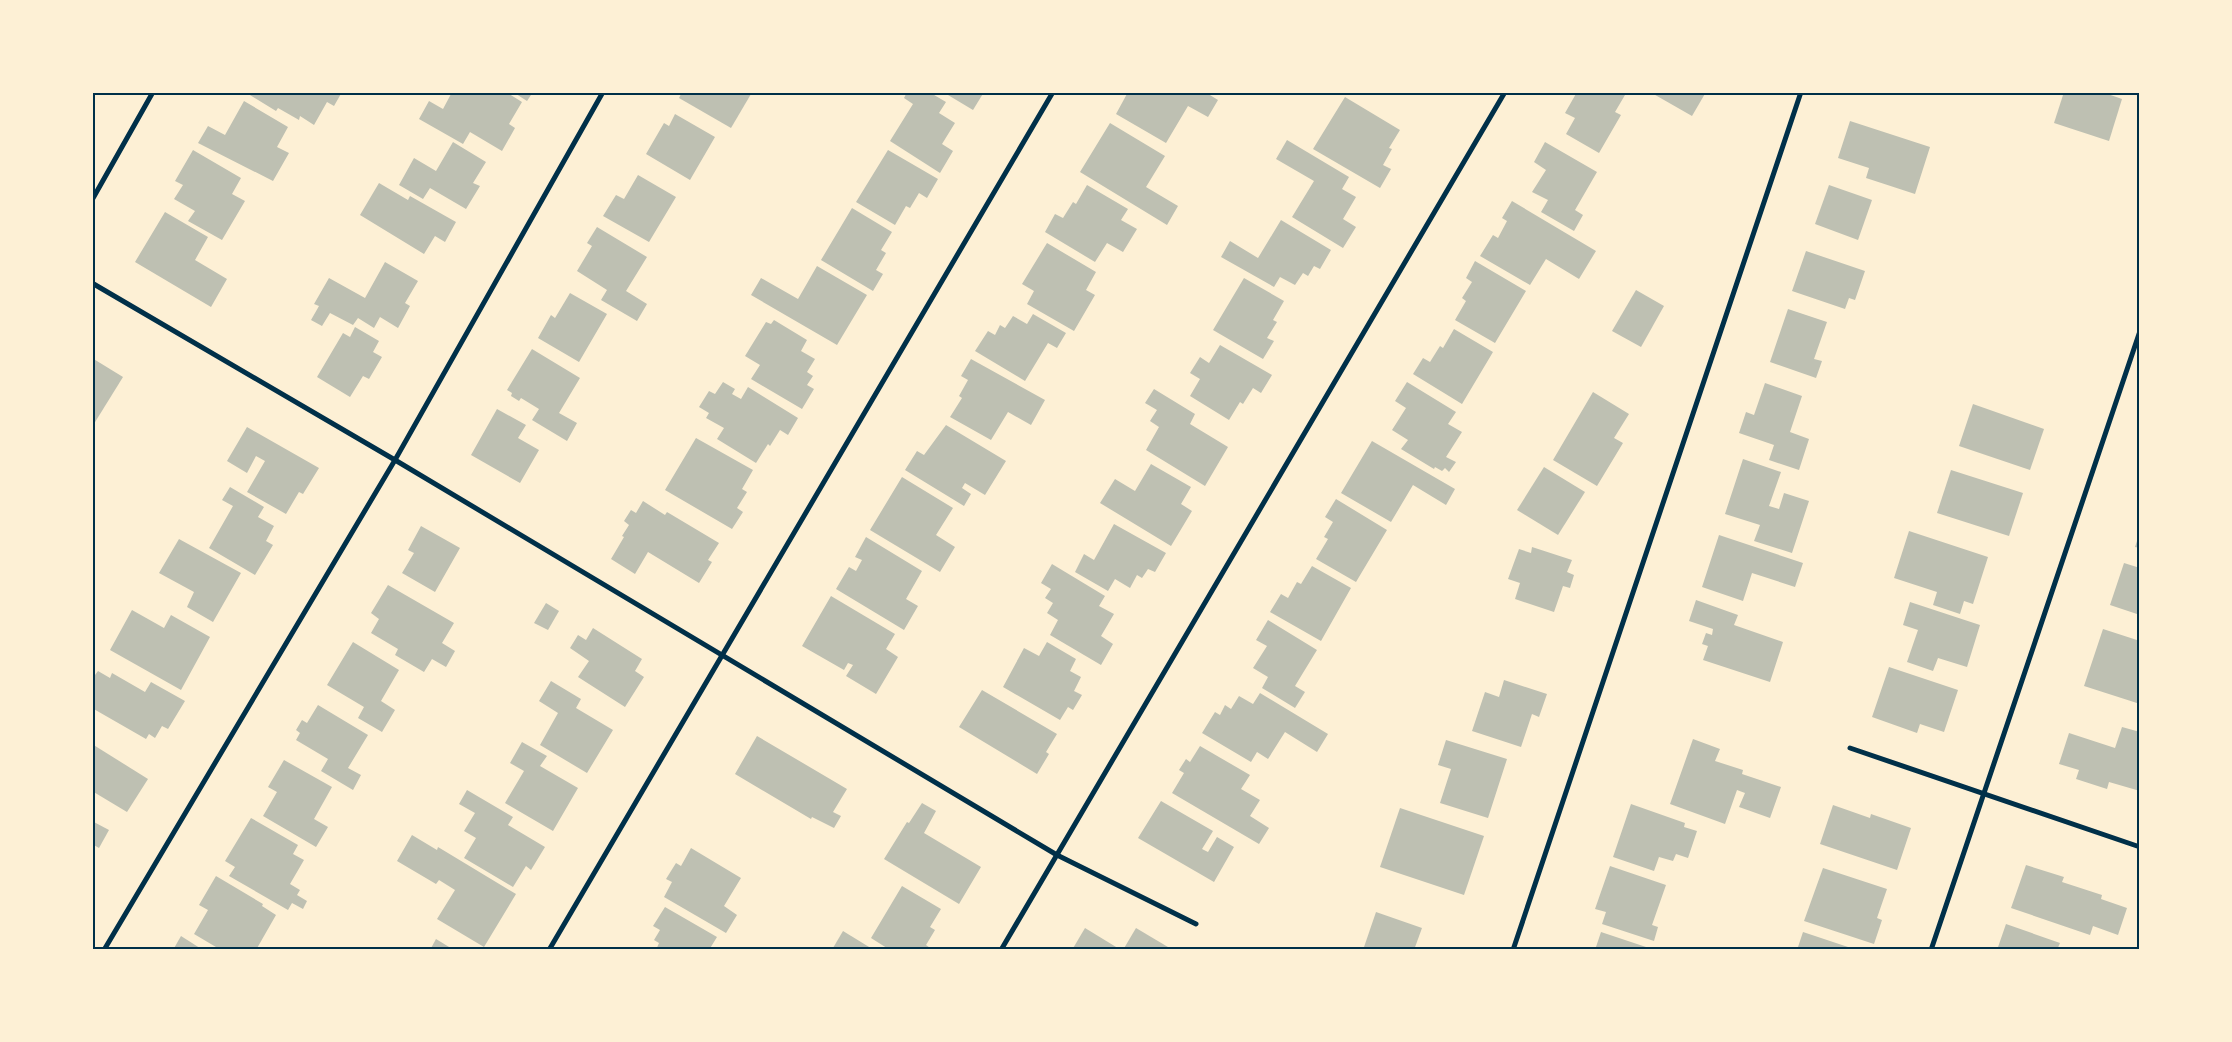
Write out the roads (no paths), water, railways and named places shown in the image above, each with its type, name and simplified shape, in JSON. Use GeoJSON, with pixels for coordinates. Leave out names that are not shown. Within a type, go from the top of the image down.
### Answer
{"type":"FeatureCollection","features":[{"type":"Feature","properties":{"kind":"street"},"geometry":{"type":"LineString","coordinates":[[92,200],[153,92]]}},
{"type":"Feature","properties":{"kind":"street"},"geometry":{"type":"LineString","coordinates":[[104,950],[396,460],[603,92]]}},
{"type":"Feature","properties":{"kind":"street"},"geometry":{"type":"LineString","coordinates":[[549,950],[1053,92]]}},
{"type":"Feature","properties":{"kind":"street"},"geometry":{"type":"LineString","coordinates":[[1001,950],[1504,92]]}},
{"type":"Feature","properties":{"kind":"street"},"geometry":{"type":"LineString","coordinates":[[1513,950],[1802,92]]}},
{"type":"Feature","properties":{"kind":"street"},"geometry":{"type":"LineString","coordinates":[[92,282],[396,460],[1057,855],[1196,924]]}},
{"type":"Feature","properties":{"kind":"street"},"geometry":{"type":"LineString","coordinates":[[1931,950],[2140,331]]}},
{"type":"Feature","properties":{"kind":"street"},"geometry":{"type":"LineString","coordinates":[[1850,748],[2140,847]]}}]}
